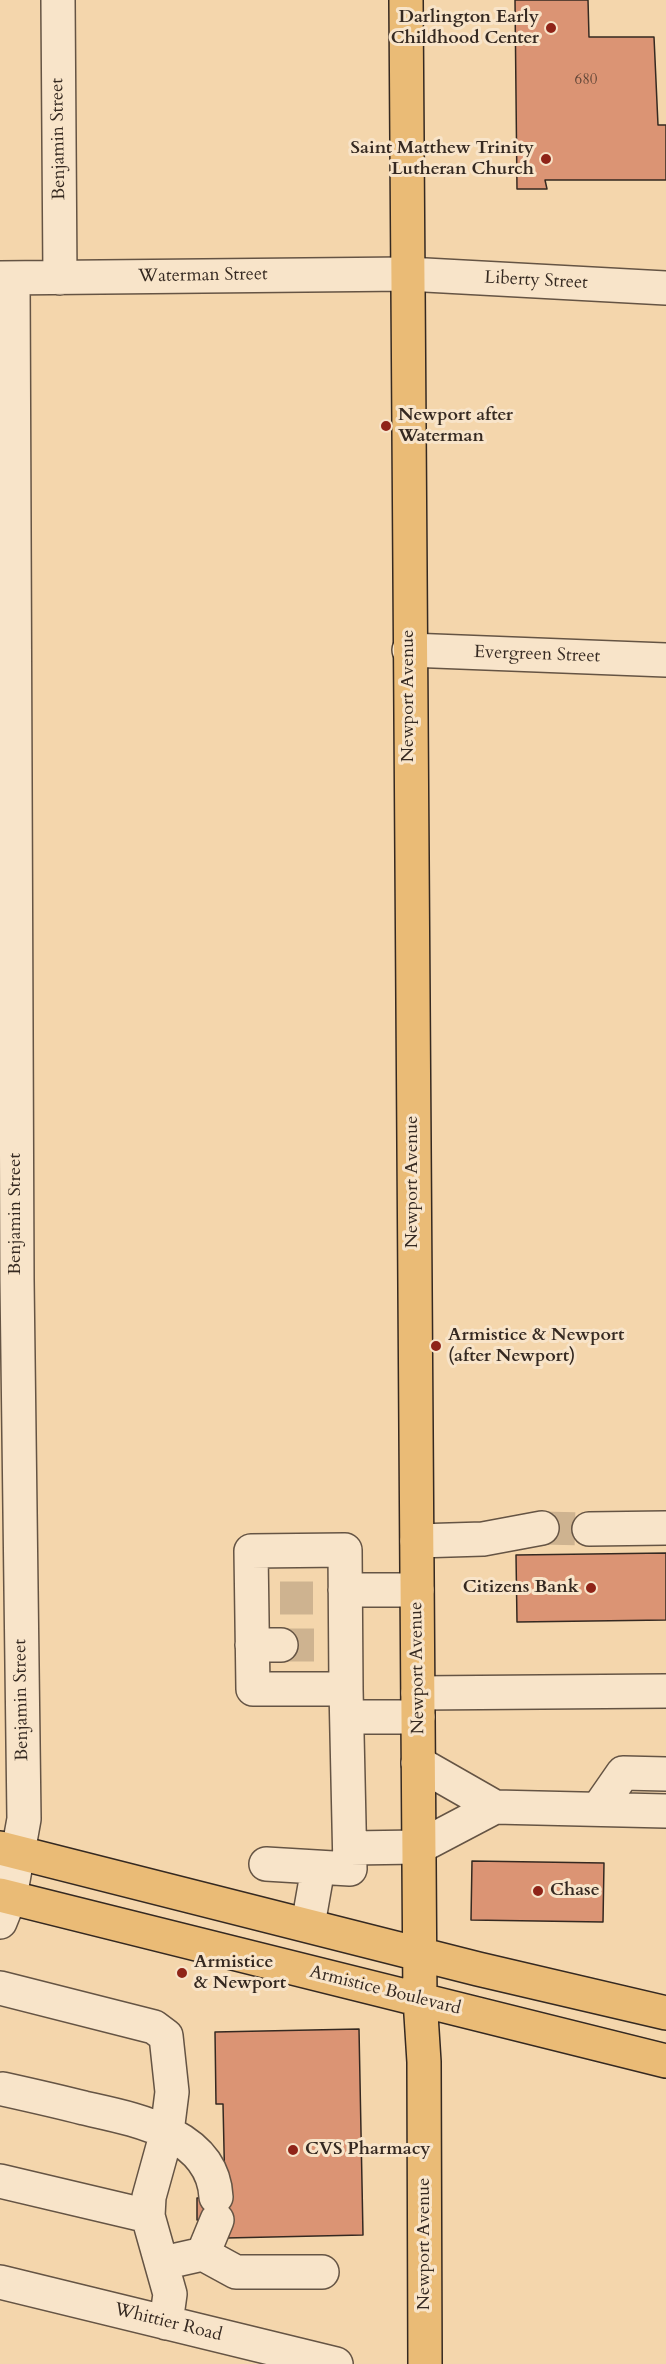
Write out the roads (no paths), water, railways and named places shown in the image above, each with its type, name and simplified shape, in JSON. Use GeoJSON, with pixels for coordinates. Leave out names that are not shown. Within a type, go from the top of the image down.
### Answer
{"type":"FeatureCollection","features":[{"type":"Feature","properties":{"kind":"main road","name":"Newport Avenue"},"geometry":{"type":"LineString","coordinates":[[406,0],[420,2000],[424,2074],[424,2364]]}},
{"type":"Feature","properties":{"kind":"main road"},"geometry":{"type":"LineString","coordinates":[[10,1850],[666,2013]]}},
{"type":"Feature","properties":{"kind":"main road","name":"Armistice Boulevard"},"geometry":{"type":"LineString","coordinates":[[3,1905],[420,2000],[666,2061]]}},
{"type":"Feature","properties":{"kind":"street","name":"Benjamin Street"},"geometry":{"type":"LineString","coordinates":[[58,0],[60,278]]}},
{"type":"Feature","properties":{"kind":"street","name":"Waterman Street"},"geometry":{"type":"LineString","coordinates":[[6,278],[407,274]]}},
{"type":"Feature","properties":{"kind":"street","name":"Liberty Street"},"geometry":{"type":"LineString","coordinates":[[407,274],[666,288]]}},
{"type":"Feature","properties":{"kind":"street","name":"Benjamin Street"},"geometry":{"type":"LineString","coordinates":[[3,1905],[10,1850],[24,1819],[6,278]]}},
{"type":"Feature","properties":{"kind":"street","name":"Evergreen Street"},"geometry":{"type":"LineString","coordinates":[[409,650],[666,660]]}},
{"type":"Feature","properties":{"kind":"street"},"geometry":{"type":"LineString","coordinates":[[417,1541],[483,1539],[542,1528]]}},
{"type":"Feature","properties":{"kind":"street"},"geometry":{"type":"LineString","coordinates":[[590,1529],[666,1528]]}},
{"type":"Feature","properties":{"kind":"street"},"geometry":{"type":"LineString","coordinates":[[266,1864],[350,1869],[346,1703],[337,1645],[339,1596],[345,1550],[251,1551],[266,1598],[267,1645],[253,1689],[346,1703],[418,1705],[666,1691]]}},
{"type":"Feature","properties":{"kind":"street"},"geometry":{"type":"LineString","coordinates":[[339,1596],[417,1590]]}},
{"type":"Feature","properties":{"kind":"street"},"geometry":{"type":"LineString","coordinates":[[418,1763],[495,1807],[666,1811]]}},
{"type":"Feature","properties":{"kind":"street"},"geometry":{"type":"LineString","coordinates":[[598,1809],[623,1773],[666,1774]]}},
{"type":"Feature","properties":{"kind":"street"},"geometry":{"type":"LineString","coordinates":[[350,1848],[419,1847],[495,1807]]}},
{"type":"Feature","properties":{"kind":"street"},"geometry":{"type":"LineString","coordinates":[[308,1925],[318,1868]]}},
{"type":"Feature","properties":{"kind":"street"},"geometry":{"type":"LineString","coordinates":[[0,1988],[154,2027],[166,2036],[172,2092],[167,2132],[149,2197],[148,2216],[170,2294],[166,2323]]}},
{"type":"Feature","properties":{"kind":"street"},"geometry":{"type":"LineString","coordinates":[[1,2092],[144,2122],[167,2132],[191,2148],[208,2170],[215,2184],[217,2208],[204,2254]]}},
{"type":"Feature","properties":{"kind":"street"},"geometry":{"type":"LineString","coordinates":[[0,2181],[148,2216]]}},
{"type":"Feature","properties":{"kind":"street"},"geometry":{"type":"LineString","coordinates":[[163,2263],[204,2254],[236,2272],[322,2272]]}},
{"type":"Feature","properties":{"kind":"street","name":"Whittier Road"},"geometry":{"type":"LineString","coordinates":[[0,2282],[336,2364]]}},
{"type":"Feature","properties":{"kind":"tunnel"},"geometry":{"type":"LineString","coordinates":[[542,1528],[589,1529]]}},
{"type":"Feature","properties":{"kind":"tunnel"},"geometry":{"type":"LineString","coordinates":[[280,1598],[327,1598]]}},
{"type":"Feature","properties":{"kind":"tunnel"},"geometry":{"type":"LineString","coordinates":[[281,1645],[328,1645]]}},
{"type":"Feature","properties":{"kind":"place","name":"Darlington Early Childhood Center"},"geometry":{"type":"Point","coordinates":[551,28]}},
{"type":"Feature","properties":{"kind":"place","name":"Saint Matthew Trinity Lutheran Church"},"geometry":{"type":"Point","coordinates":[546,159]}},
{"type":"Feature","properties":{"kind":"place","name":"Newport after Waterman"},"geometry":{"type":"Point","coordinates":[386,426]}},
{"type":"Feature","properties":{"kind":"place","name":"Armistice & Newport (after Newport)"},"geometry":{"type":"Point","coordinates":[436,1346]}},
{"type":"Feature","properties":{"kind":"place","name":"Citizens Bank"},"geometry":{"type":"Point","coordinates":[591,1588]}},
{"type":"Feature","properties":{"kind":"place","name":"Chase"},"geometry":{"type":"Point","coordinates":[538,1891]}},
{"type":"Feature","properties":{"kind":"place","name":"Armistice & Newport"},"geometry":{"type":"Point","coordinates":[182,1973]}},
{"type":"Feature","properties":{"kind":"place","name":"CVS Pharmacy"},"geometry":{"type":"Point","coordinates":[293,2150]}}]}
